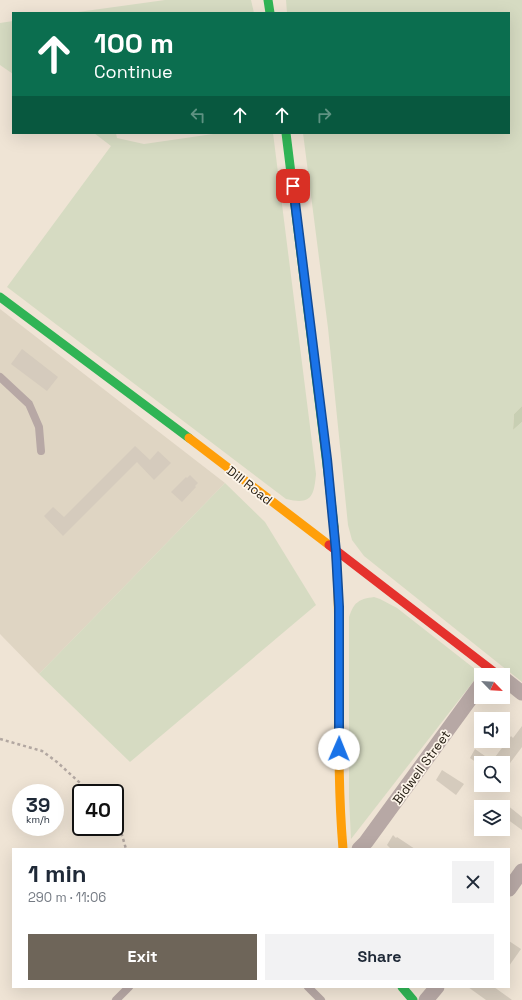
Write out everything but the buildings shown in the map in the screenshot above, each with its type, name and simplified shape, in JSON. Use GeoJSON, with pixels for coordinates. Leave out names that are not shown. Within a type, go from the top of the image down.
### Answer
{"type":"FeatureCollection","features":[{"type":"Feature","properties":{"kind":"street"},"geometry":{"type":"LineString","coordinates":[[268,0],[270,12]]}},
{"type":"Feature","properties":{"kind":"street"},"geometry":{"type":"LineString","coordinates":[[286,134],[326,450],[336,552],[339,607],[339,807],[343,848]]}},
{"type":"Feature","properties":{"kind":"street","name":"Dill Road"},"geometry":{"type":"LineString","coordinates":[[0,297],[229,468],[486,668]]}},
{"type":"Feature","properties":{"kind":"street","name":"Dill Road"},"geometry":{"type":"LineString","coordinates":[[510,685],[522,693]]}},
{"type":"Feature","properties":{"kind":"street","name":"Bidwell Street"},"geometry":{"type":"LineString","coordinates":[[360,848],[366,842],[474,694]]}},
{"type":"Feature","properties":{"kind":"street"},"geometry":{"type":"LineString","coordinates":[[510,888],[522,871]]}},
{"type":"Feature","properties":{"kind":"street"},"geometry":{"type":"LineString","coordinates":[[403,988],[413,1000]]}},
{"type":"Feature","properties":{"kind":"street"},"geometry":{"type":"LineString","coordinates":[[426,1000],[436,988]]}},
{"type":"Feature","properties":{"kind":"lane"},"geometry":{"type":"LineString","coordinates":[[0,377],[30,404],[39,427],[41,451]]}},
{"type":"Feature","properties":{"kind":"lane"},"geometry":{"type":"LineString","coordinates":[[116,1000],[128,988]]}},
{"type":"Feature","properties":{"kind":"lane"},"geometry":{"type":"LineString","coordinates":[[309,988],[321,1000]]}},
{"type":"Feature","properties":{"kind":"path"},"geometry":{"type":"LineString","coordinates":[[0,739],[42,752],[57,762],[81,784]]}},
{"type":"Feature","properties":{"kind":"path"},"geometry":{"type":"LineString","coordinates":[[122,836],[126,848]]}},
{"type":"Feature","properties":{"kind":"shaded area"},"geometry":{"type":"Polygon","coordinates":[[[0,309],[225,483],[39,674],[0,634],[0,309]]]}},
{"type":"Feature","properties":{"kind":"green space"},"geometry":{"type":"Polygon","coordinates":[[[165,0],[251,0],[254,12],[78,12],[165,0]]]}},
{"type":"Feature","properties":{"kind":"green space"},"geometry":{"type":"Polygon","coordinates":[[[286,0],[522,0],[522,406],[514,414],[513,430],[522,422],[522,682],[510,672],[510,668],[504,668],[364,556],[352,540],[348,525],[328,328],[303,134],[510,134],[510,12],[287,12],[286,0]]]}},
{"type":"Feature","properties":{"kind":"green space"},"geometry":{"type":"Polygon","coordinates":[[[12,21],[12,73],[0,65],[0,23],[12,21]]]}},
{"type":"Feature","properties":{"kind":"green space"},"geometry":{"type":"Polygon","coordinates":[[[95,134],[116,134],[117,138],[144,144],[213,134],[273,134],[316,474],[312,494],[306,500],[294,501],[286,499],[7,287],[111,146],[95,134]]]}},
{"type":"Feature","properties":{"kind":"green space"},"geometry":{"type":"Polygon","coordinates":[[[522,406],[522,422],[513,430],[514,414],[522,406]]]}},
{"type":"Feature","properties":{"kind":"green space"},"geometry":{"type":"Polygon","coordinates":[[[225,483],[265,522],[316,605],[130,762],[39,674],[225,483]]]}},
{"type":"Feature","properties":{"kind":"green space"},"geometry":{"type":"Polygon","coordinates":[[[374,597],[397,608],[474,668],[474,681],[351,839],[349,798],[349,617],[355,605],[364,599],[374,597]]]}},
{"type":"Feature","properties":{"kind":"traffic: fast"},"geometry":{"type":"LineString","coordinates":[[268,0],[270,12]]}},
{"type":"Feature","properties":{"kind":"traffic: fast"},"geometry":{"type":"LineString","coordinates":[[286,134],[334,527]]}},
{"type":"Feature","properties":{"kind":"traffic: fast"},"geometry":{"type":"LineString","coordinates":[[0,297],[189,438]]}},
{"type":"Feature","properties":{"kind":"traffic: fast"},"geometry":{"type":"LineString","coordinates":[[403,988],[413,1000]]}},
{"type":"Feature","properties":{"kind":"traffic: slow"},"geometry":{"type":"LineString","coordinates":[[189,438],[329,545]]}},
{"type":"Feature","properties":{"kind":"traffic: slow"},"geometry":{"type":"LineString","coordinates":[[334,527],[337,567],[339,769],[343,848]]}},
{"type":"Feature","properties":{"kind":"traffic: jam"},"geometry":{"type":"LineString","coordinates":[[329,545],[489,668]]}},
{"type":"Feature","properties":{"kind":"route"},"geometry":{"type":"LineString","coordinates":[[293,186],[327,459],[336,552],[339,607],[339,749]]}}]}
